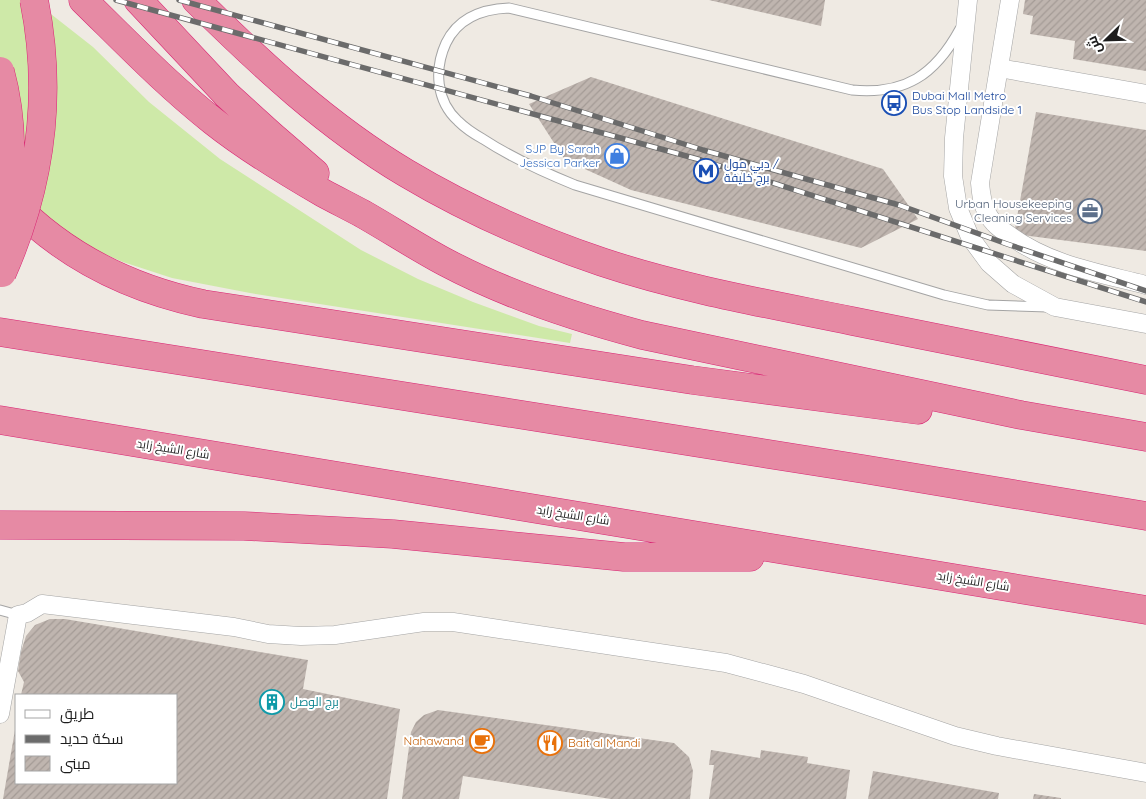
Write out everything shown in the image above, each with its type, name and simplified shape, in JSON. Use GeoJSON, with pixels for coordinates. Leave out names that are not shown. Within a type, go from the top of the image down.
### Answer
{"type":"FeatureCollection","features":[{"type":"Feature","properties":{"kind":"highway"},"geometry":{"type":"LineString","coordinates":[[1,275],[25,214],[31,194],[40,145],[43,85],[39,26],[34,0]]}},
{"type":"Feature","properties":{"kind":"highway"},"geometry":{"type":"LineString","coordinates":[[83,0],[179,92],[248,147],[400,237],[469,274],[542,305],[642,335],[1021,415],[1146,437]]}},
{"type":"Feature","properties":{"kind":"highway"},"geometry":{"type":"LineString","coordinates":[[138,0],[206,73],[242,108],[364,214]]}},
{"type":"Feature","properties":{"kind":"highway"},"geometry":{"type":"LineString","coordinates":[[196,0],[273,75],[315,110],[360,143],[406,173],[453,200],[502,224],[613,265],[741,298],[1146,380]]}},
{"type":"Feature","properties":{"kind":"highway"},"geometry":{"type":"LineString","coordinates":[[0,71],[7,99],[11,152],[1,275]]}},
{"type":"Feature","properties":{"kind":"highway"},"geometry":{"type":"LineString","coordinates":[[0,190],[39,228],[81,258],[128,281],[178,298],[203,304],[692,380],[968,417],[1001,418],[1021,415]]}},
{"type":"Feature","properties":{"kind":"highway"},"geometry":{"type":"LineString","coordinates":[[0,332],[854,467],[1146,516]]}},
{"type":"Feature","properties":{"kind":"highway","name":"شارع الشيخ زايد"},"geometry":{"type":"LineString","coordinates":[[0,420],[1146,610]]}},
{"type":"Feature","properties":{"kind":"highway"},"geometry":{"type":"LineString","coordinates":[[0,525],[178,525],[318,530],[393,534],[624,557],[824,556]]}},
{"type":"Feature","properties":{"kind":"street"},"geometry":{"type":"LineString","coordinates":[[1010,0],[980,183],[987,213],[996,225],[1007,234],[1026,247],[1049,258],[1064,264],[1146,285]]}},
{"type":"Feature","properties":{"kind":"street"},"geometry":{"type":"LineString","coordinates":[[967,7],[954,138],[954,176],[958,208],[970,237],[989,263],[1013,284],[1055,307],[1146,324]]}},
{"type":"Feature","properties":{"kind":"street"},"geometry":{"type":"LineString","coordinates":[[999,68],[1146,94]]}},
{"type":"Feature","properties":{"kind":"street"},"geometry":{"type":"LineString","coordinates":[[0,714],[18,615],[25,614],[44,604],[234,627],[268,634],[301,636],[335,636],[424,622],[453,622],[726,663],[804,684],[955,736],[997,746],[1146,773]]}},
{"type":"Feature","properties":{"kind":"lane"},"geometry":{"type":"LineString","coordinates":[[967,7],[953,42],[929,70],[911,82],[897,88],[882,91],[852,90],[509,8],[492,9],[475,15],[460,24],[449,38],[441,54],[438,72],[440,90],[446,106],[457,121],[471,132],[521,162],[575,185],[958,299],[1003,306],[1055,307]]}},
{"type":"Feature","properties":{"kind":"lane"},"geometry":{"type":"LineString","coordinates":[[0,610],[18,615]]}},
{"type":"Feature","properties":{"kind":"green space"},"geometry":{"type":"Polygon","coordinates":[[[0,0],[33,0],[93,47],[149,102],[220,159],[361,250],[418,279],[473,302],[539,326],[572,334],[570,343],[250,293],[172,278],[123,262],[83,245],[0,179],[0,0]]]}},
{"type":"Feature","properties":{"kind":"building"},"geometry":{"type":"Polygon","coordinates":[[[709,0],[825,0],[821,26],[709,0]]]}},
{"type":"Feature","properties":{"kind":"building"},"geometry":{"type":"Polygon","coordinates":[[[1025,0],[1146,0],[1146,71],[1073,59],[1075,41],[1030,34],[1033,16],[1023,14],[1025,0]]]}},
{"type":"Feature","properties":{"kind":"building","name":"دبي مول / برج خليفة"},"geometry":{"type":"Polygon","coordinates":[[[591,77],[883,169],[918,219],[861,248],[631,190],[565,160],[529,104],[591,77]]]}},
{"type":"Feature","properties":{"kind":"building"},"geometry":{"type":"Polygon","coordinates":[[[1036,112],[1146,130],[1146,251],[1014,234],[1036,112]]]}},
{"type":"Feature","properties":{"kind":"building","name":"برج الوصل"},"geometry":{"type":"Polygon","coordinates":[[[50,619],[65,619],[308,660],[303,689],[400,709],[387,799],[3,799],[15,730],[15,784],[178,784],[178,694],[21,694],[24,682],[18,671],[21,652],[26,636],[35,625],[50,619]]]}},
{"type":"Feature","properties":{"kind":"building"},"geometry":{"type":"Polygon","coordinates":[[[438,710],[674,743],[689,757],[693,771],[690,799],[611,799],[463,776],[459,799],[402,799],[411,732],[416,722],[424,715],[438,710]]]}},
{"type":"Feature","properties":{"kind":"building"},"geometry":{"type":"Polygon","coordinates":[[[711,750],[760,758],[761,750],[808,757],[807,763],[850,770],[846,799],[709,799],[714,765],[709,765],[711,750]]]}},
{"type":"Feature","properties":{"kind":"building"},"geometry":{"type":"Polygon","coordinates":[[[873,771],[999,793],[998,799],[868,799],[873,771]]]}},
{"type":"Feature","properties":{"kind":"building"},"geometry":{"type":"Polygon","coordinates":[[[1034,794],[1061,798],[1061,799],[1033,799],[1034,794]]]}},
{"type":"Feature","properties":{"kind":"railway"},"geometry":{"type":"LineString","coordinates":[[116,0],[701,160],[1146,302]]}},
{"type":"Feature","properties":{"kind":"railway"},"geometry":{"type":"LineString","coordinates":[[179,0],[531,96],[703,150],[899,205],[1146,291]]}},
{"type":"Feature","properties":{"kind":"place","name":"Dubai Mall Metro Bus Stop Landside 1"},"geometry":{"type":"Point","coordinates":[894,103]}},
{"type":"Feature","properties":{"kind":"place","name":"SJP By Sarah Jessica Parker"},"geometry":{"type":"Point","coordinates":[617,156]}},
{"type":"Feature","properties":{"kind":"place","name":"دبي مول / برج خليفة"},"geometry":{"type":"Point","coordinates":[706,171]}},
{"type":"Feature","properties":{"kind":"place","name":"Urban Housekeeping Cleaning Services"},"geometry":{"type":"Point","coordinates":[1090,211]}},
{"type":"Feature","properties":{"kind":"place","name":"برج الوصل"},"geometry":{"type":"Point","coordinates":[272,702]}},
{"type":"Feature","properties":{"kind":"place","name":"Nahawand"},"geometry":{"type":"Point","coordinates":[482,741]}},
{"type":"Feature","properties":{"kind":"place","name":"Bait al Mandi"},"geometry":{"type":"Point","coordinates":[550,743]}}]}
